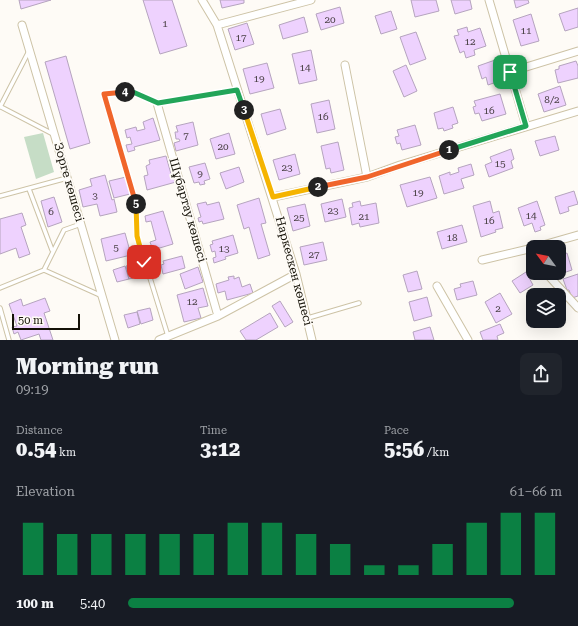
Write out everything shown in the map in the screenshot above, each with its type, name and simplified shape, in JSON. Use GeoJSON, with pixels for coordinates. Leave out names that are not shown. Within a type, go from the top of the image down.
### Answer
{"type":"FeatureCollection","features":[{"type":"Feature","properties":{"kind":"street","name":"Наркескен көшесі"},"geometry":{"type":"LineString","coordinates":[[202,0],[216,25],[273,197],[296,274],[308,318],[312,340]]}},
{"type":"Feature","properties":{"kind":"street"},"geometry":{"type":"LineString","coordinates":[[216,25],[311,0]]}},
{"type":"Feature","properties":{"kind":"street"},"geometry":{"type":"LineString","coordinates":[[490,0],[526,126]]}},
{"type":"Feature","properties":{"kind":"street","name":"Зорге көшесі"},"geometry":{"type":"LineString","coordinates":[[22,25],[115,340]]}},
{"type":"Feature","properties":{"kind":"street"},"geometry":{"type":"LineString","coordinates":[[510,72],[578,51]]}},
{"type":"Feature","properties":{"kind":"street"},"geometry":{"type":"LineString","coordinates":[[345,65],[367,177]]}},
{"type":"Feature","properties":{"kind":"street","name":"Шұбартау көшесі"},"geometry":{"type":"LineString","coordinates":[[158,103],[218,316]]}},
{"type":"Feature","properties":{"kind":"street"},"geometry":{"type":"LineString","coordinates":[[273,197],[367,177],[526,126],[578,111]]}},
{"type":"Feature","properties":{"kind":"street"},"geometry":{"type":"LineString","coordinates":[[565,240],[578,236]]}},
{"type":"Feature","properties":{"kind":"street"},"geometry":{"type":"LineString","coordinates":[[482,260],[526,251]]}},
{"type":"Feature","properties":{"kind":"street"},"geometry":{"type":"LineString","coordinates":[[159,340],[218,316],[296,274]]}},
{"type":"Feature","properties":{"kind":"street"},"geometry":{"type":"LineString","coordinates":[[552,280],[578,308]]}},
{"type":"Feature","properties":{"kind":"street"},"geometry":{"type":"LineString","coordinates":[[437,286],[468,340]]}},
{"type":"Feature","properties":{"kind":"lane"},"geometry":{"type":"LineString","coordinates":[[30,50],[1,107],[55,135]]}},
{"type":"Feature","properties":{"kind":"lane"},"geometry":{"type":"LineString","coordinates":[[169,337],[137,236],[136,204],[104,94],[133,92],[158,103],[237,90]]}},
{"type":"Feature","properties":{"kind":"lane"},"geometry":{"type":"LineString","coordinates":[[0,196],[68,178]]}},
{"type":"Feature","properties":{"kind":"lane"},"geometry":{"type":"LineString","coordinates":[[29,189],[52,250]]}},
{"type":"Feature","properties":{"kind":"lane"},"geometry":{"type":"LineString","coordinates":[[0,288],[44,270],[52,250],[64,230],[81,224]]}},
{"type":"Feature","properties":{"kind":"lane"},"geometry":{"type":"LineString","coordinates":[[44,270],[102,296]]}},
{"type":"Feature","properties":{"kind":"lane"},"geometry":{"type":"LineString","coordinates":[[308,318],[359,303]]}},
{"type":"Feature","properties":{"kind":"lane"},"geometry":{"type":"LineString","coordinates":[[0,308],[9,340]]}},
{"type":"Feature","properties":{"kind":"green space"},"geometry":{"type":"Polygon","coordinates":[[[43,133],[54,172],[36,179],[24,137],[43,133]]]}},
{"type":"Feature","properties":{"kind":"building"},"geometry":{"type":"Polygon","coordinates":[[[19,0],[51,0],[21,9],[19,0]]]}},
{"type":"Feature","properties":{"kind":"building"},"geometry":{"type":"Polygon","coordinates":[[[143,0],[172,0],[187,46],[160,54],[143,0]]]}},
{"type":"Feature","properties":{"kind":"building"},"geometry":{"type":"Polygon","coordinates":[[[220,0],[244,0],[244,3],[222,8],[220,0]]]}},
{"type":"Feature","properties":{"kind":"building"},"geometry":{"type":"Polygon","coordinates":[[[411,0],[436,0],[439,11],[415,17],[411,0]]]}},
{"type":"Feature","properties":{"kind":"building"},"geometry":{"type":"Polygon","coordinates":[[[451,0],[470,0],[472,9],[455,14],[451,0]]]}},
{"type":"Feature","properties":{"kind":"building"},"geometry":{"type":"Polygon","coordinates":[[[514,0],[528,0],[529,3],[516,8],[514,0]]]}},
{"type":"Feature","properties":{"kind":"building"},"geometry":{"type":"Polygon","coordinates":[[[340,7],[344,23],[321,30],[316,14],[340,7]]]}},
{"type":"Feature","properties":{"kind":"building"},"geometry":{"type":"Polygon","coordinates":[[[578,8],[578,27],[565,31],[559,14],[578,8]]]}},
{"type":"Feature","properties":{"kind":"building"},"geometry":{"type":"Polygon","coordinates":[[[391,11],[397,29],[381,34],[375,16],[391,11]]]}},
{"type":"Feature","properties":{"kind":"building"},"geometry":{"type":"Polygon","coordinates":[[[531,14],[539,41],[521,46],[513,20],[531,14]]]}},
{"type":"Feature","properties":{"kind":"building"},"geometry":{"type":"Polygon","coordinates":[[[304,17],[308,32],[283,39],[279,25],[304,17]]]}},
{"type":"Feature","properties":{"kind":"building"},"geometry":{"type":"Polygon","coordinates":[[[247,23],[254,44],[235,50],[228,29],[247,23]]]}},
{"type":"Feature","properties":{"kind":"building"},"geometry":{"type":"Polygon","coordinates":[[[467,27],[468,32],[480,28],[486,46],[474,50],[475,55],[466,58],[464,51],[460,53],[454,36],[459,35],[457,30],[467,27]]]}},
{"type":"Feature","properties":{"kind":"building"},"geometry":{"type":"Polygon","coordinates":[[[416,32],[426,59],[410,65],[400,37],[416,32]]]}},
{"type":"Feature","properties":{"kind":"building"},"geometry":{"type":"Polygon","coordinates":[[[311,50],[317,80],[299,84],[292,54],[311,50]]]}},
{"type":"Feature","properties":{"kind":"building"},"geometry":{"type":"Polygon","coordinates":[[[66,56],[90,143],[70,149],[45,62],[66,56]]]}},
{"type":"Feature","properties":{"kind":"building"},"geometry":{"type":"Polygon","coordinates":[[[498,59],[502,72],[499,73],[502,80],[488,85],[486,77],[482,79],[478,66],[498,59]]]}},
{"type":"Feature","properties":{"kind":"building"},"geometry":{"type":"Polygon","coordinates":[[[576,61],[578,66],[578,78],[558,83],[555,70],[559,69],[559,66],[576,61]]]}},
{"type":"Feature","properties":{"kind":"building"},"geometry":{"type":"Polygon","coordinates":[[[267,63],[274,88],[250,94],[243,69],[267,63]]]}},
{"type":"Feature","properties":{"kind":"building"},"geometry":{"type":"Polygon","coordinates":[[[406,65],[417,91],[404,97],[393,71],[406,65]]]}},
{"type":"Feature","properties":{"kind":"building"},"geometry":{"type":"Polygon","coordinates":[[[560,86],[566,105],[544,112],[538,94],[560,86]]]}},
{"type":"Feature","properties":{"kind":"building"},"geometry":{"type":"Polygon","coordinates":[[[500,94],[506,114],[482,121],[479,113],[475,114],[473,107],[476,106],[474,101],[500,94]]]}},
{"type":"Feature","properties":{"kind":"building"},"geometry":{"type":"Polygon","coordinates":[[[329,100],[335,129],[317,133],[311,104],[329,100]]]}},
{"type":"Feature","properties":{"kind":"building"},"geometry":{"type":"Polygon","coordinates":[[[453,107],[458,123],[452,125],[453,128],[444,131],[443,128],[438,129],[434,113],[453,107]]]}},
{"type":"Feature","properties":{"kind":"building"},"geometry":{"type":"Polygon","coordinates":[[[280,109],[286,129],[267,135],[261,114],[280,109]]]}},
{"type":"Feature","properties":{"kind":"building"},"geometry":{"type":"Polygon","coordinates":[[[153,118],[160,140],[134,147],[135,150],[128,152],[126,145],[132,144],[130,137],[127,138],[125,130],[136,127],[137,131],[145,129],[143,122],[153,118]]]}},
{"type":"Feature","properties":{"kind":"building"},"geometry":{"type":"Polygon","coordinates":[[[193,122],[198,145],[176,151],[174,143],[180,141],[179,139],[176,139],[175,132],[178,132],[176,126],[193,122]]]}},
{"type":"Feature","properties":{"kind":"building"},"geometry":{"type":"Polygon","coordinates":[[[415,125],[421,145],[402,150],[400,143],[397,144],[395,137],[399,136],[397,130],[415,125]]]}},
{"type":"Feature","properties":{"kind":"building"},"geometry":{"type":"Polygon","coordinates":[[[229,133],[235,154],[216,159],[210,139],[229,133]]]}},
{"type":"Feature","properties":{"kind":"building"},"geometry":{"type":"Polygon","coordinates":[[[555,136],[559,150],[540,156],[535,141],[555,136]]]}},
{"type":"Feature","properties":{"kind":"building"},"geometry":{"type":"Polygon","coordinates":[[[338,142],[344,170],[331,173],[330,168],[326,169],[321,146],[338,142]]]}},
{"type":"Feature","properties":{"kind":"building"},"geometry":{"type":"Polygon","coordinates":[[[511,149],[514,159],[511,161],[513,168],[489,177],[485,165],[492,162],[490,157],[511,149]]]}},
{"type":"Feature","properties":{"kind":"building"},"geometry":{"type":"Polygon","coordinates":[[[295,154],[300,174],[279,180],[273,160],[295,154]]]}},
{"type":"Feature","properties":{"kind":"building"},"geometry":{"type":"Polygon","coordinates":[[[166,156],[171,174],[174,173],[176,182],[147,190],[144,176],[148,175],[146,166],[150,164],[149,160],[166,156]]]}},
{"type":"Feature","properties":{"kind":"building"},"geometry":{"type":"Polygon","coordinates":[[[205,163],[210,179],[204,181],[205,184],[200,185],[199,182],[194,183],[189,167],[205,163]]]}},
{"type":"Feature","properties":{"kind":"building"},"geometry":{"type":"Polygon","coordinates":[[[471,164],[474,175],[461,179],[464,188],[444,194],[439,176],[450,172],[450,175],[459,172],[458,168],[471,164]]]}},
{"type":"Feature","properties":{"kind":"building"},"geometry":{"type":"Polygon","coordinates":[[[239,167],[244,182],[226,189],[220,173],[239,167]]]}},
{"type":"Feature","properties":{"kind":"building"},"geometry":{"type":"Polygon","coordinates":[[[105,175],[117,212],[100,216],[97,204],[83,207],[79,190],[92,186],[90,179],[105,175]]]}},
{"type":"Feature","properties":{"kind":"building"},"geometry":{"type":"Polygon","coordinates":[[[126,177],[130,194],[114,198],[109,181],[126,177]]]}},
{"type":"Feature","properties":{"kind":"building"},"geometry":{"type":"Polygon","coordinates":[[[430,177],[437,198],[407,207],[400,185],[430,177]]]}},
{"type":"Feature","properties":{"kind":"building"},"geometry":{"type":"Polygon","coordinates":[[[574,191],[578,204],[568,207],[569,211],[560,214],[555,197],[574,191]]]}},
{"type":"Feature","properties":{"kind":"building"},"geometry":{"type":"Polygon","coordinates":[[[54,197],[62,222],[48,227],[41,201],[54,197]]]}},
{"type":"Feature","properties":{"kind":"building"},"geometry":{"type":"Polygon","coordinates":[[[259,198],[266,223],[261,224],[270,255],[258,259],[249,227],[244,229],[237,205],[259,198]]]}},
{"type":"Feature","properties":{"kind":"building"},"geometry":{"type":"Polygon","coordinates":[[[342,199],[346,217],[325,222],[321,204],[342,199]]]}},
{"type":"Feature","properties":{"kind":"building"},"geometry":{"type":"Polygon","coordinates":[[[360,201],[361,206],[376,203],[379,223],[360,227],[359,223],[352,225],[349,208],[353,207],[352,203],[360,201]]]}},
{"type":"Feature","properties":{"kind":"building"},"geometry":{"type":"Polygon","coordinates":[[[490,201],[493,213],[499,211],[503,228],[481,237],[473,206],[490,201]]]}},
{"type":"Feature","properties":{"kind":"building"},"geometry":{"type":"Polygon","coordinates":[[[537,201],[545,225],[540,227],[541,230],[535,232],[532,223],[524,226],[518,208],[537,201]]]}},
{"type":"Feature","properties":{"kind":"building"},"geometry":{"type":"Polygon","coordinates":[[[206,202],[207,205],[219,202],[224,219],[203,224],[202,221],[199,222],[198,218],[201,217],[197,204],[206,202]]]}},
{"type":"Feature","properties":{"kind":"building"},"geometry":{"type":"Polygon","coordinates":[[[305,204],[310,226],[293,231],[287,208],[305,204]]]}},
{"type":"Feature","properties":{"kind":"building"},"geometry":{"type":"Polygon","coordinates":[[[163,211],[173,244],[153,250],[150,242],[156,240],[151,221],[146,222],[145,216],[163,211]]]}},
{"type":"Feature","properties":{"kind":"building"},"geometry":{"type":"Polygon","coordinates":[[[22,213],[26,225],[21,227],[30,254],[19,258],[16,248],[0,254],[0,219],[22,213]]]}},
{"type":"Feature","properties":{"kind":"building"},"geometry":{"type":"Polygon","coordinates":[[[462,225],[467,242],[442,249],[437,232],[462,225]]]}},
{"type":"Feature","properties":{"kind":"building"},"geometry":{"type":"Polygon","coordinates":[[[125,233],[131,255],[106,261],[101,239],[125,233]]]}},
{"type":"Feature","properties":{"kind":"building"},"geometry":{"type":"Polygon","coordinates":[[[233,235],[238,253],[225,257],[226,259],[214,263],[213,258],[216,257],[215,251],[212,252],[210,245],[213,244],[212,241],[233,235]]]}},
{"type":"Feature","properties":{"kind":"building"},"geometry":{"type":"Polygon","coordinates":[[[323,242],[327,260],[304,265],[300,247],[323,242]]]}},
{"type":"Feature","properties":{"kind":"building"},"geometry":{"type":"Polygon","coordinates":[[[566,253],[572,270],[566,272],[566,253]]]}},
{"type":"Feature","properties":{"kind":"building"},"geometry":{"type":"Polygon","coordinates":[[[182,256],[185,268],[163,274],[161,265],[164,264],[163,261],[182,256]]]}},
{"type":"Feature","properties":{"kind":"building"},"geometry":{"type":"Polygon","coordinates":[[[138,263],[141,276],[129,279],[126,266],[138,263]]]}},
{"type":"Feature","properties":{"kind":"building"},"geometry":{"type":"Polygon","coordinates":[[[125,266],[129,279],[117,282],[113,270],[125,266]]]}},
{"type":"Feature","properties":{"kind":"building"},"geometry":{"type":"Polygon","coordinates":[[[198,267],[203,282],[185,289],[180,274],[198,267]]]}},
{"type":"Feature","properties":{"kind":"building"},"geometry":{"type":"Polygon","coordinates":[[[417,271],[422,289],[408,292],[403,275],[417,271]]]}},
{"type":"Feature","properties":{"kind":"building"},"geometry":{"type":"Polygon","coordinates":[[[526,272],[526,280],[530,280],[533,285],[520,293],[512,281],[526,272]]]}},
{"type":"Feature","properties":{"kind":"building"},"geometry":{"type":"Polygon","coordinates":[[[578,274],[578,296],[572,298],[563,280],[566,280],[566,278],[578,274]]]}},
{"type":"Feature","properties":{"kind":"building"},"geometry":{"type":"Polygon","coordinates":[[[234,276],[234,279],[239,277],[242,287],[250,284],[253,293],[227,300],[225,291],[218,293],[216,284],[229,280],[228,277],[234,276]]]}},
{"type":"Feature","properties":{"kind":"building"},"geometry":{"type":"Polygon","coordinates":[[[473,281],[477,295],[457,300],[454,289],[461,287],[460,284],[473,281]]]}},
{"type":"Feature","properties":{"kind":"building"},"geometry":{"type":"Polygon","coordinates":[[[203,288],[208,306],[198,308],[201,318],[184,322],[177,295],[203,288]]]}},
{"type":"Feature","properties":{"kind":"building"},"geometry":{"type":"Polygon","coordinates":[[[500,293],[512,314],[496,323],[485,302],[500,293]]]}},
{"type":"Feature","properties":{"kind":"building"},"geometry":{"type":"Polygon","coordinates":[[[427,297],[432,316],[414,321],[409,302],[427,297]]]}},
{"type":"Feature","properties":{"kind":"building"},"geometry":{"type":"Polygon","coordinates":[[[45,298],[50,311],[44,313],[53,340],[41,340],[39,334],[21,340],[18,332],[14,334],[12,327],[17,326],[9,304],[21,299],[23,306],[45,298]]]}},
{"type":"Feature","properties":{"kind":"building"},"geometry":{"type":"Polygon","coordinates":[[[280,301],[293,322],[285,327],[272,306],[280,301]]]}},
{"type":"Feature","properties":{"kind":"building"},"geometry":{"type":"Polygon","coordinates":[[[150,308],[153,320],[141,324],[137,311],[150,308]]]}},
{"type":"Feature","properties":{"kind":"building"},"geometry":{"type":"Polygon","coordinates":[[[137,312],[140,324],[128,328],[124,315],[137,312]]]}},
{"type":"Feature","properties":{"kind":"building"},"geometry":{"type":"Polygon","coordinates":[[[270,313],[278,327],[256,340],[246,340],[240,331],[270,313]]]}},
{"type":"Feature","properties":{"kind":"building"},"geometry":{"type":"Polygon","coordinates":[[[500,324],[504,333],[497,336],[498,340],[483,340],[480,332],[500,324]]]}},
{"type":"Feature","properties":{"kind":"building"},"geometry":{"type":"Polygon","coordinates":[[[430,327],[434,340],[415,340],[413,332],[430,327]]]}},
{"type":"Feature","properties":{"kind":"route"},"geometry":{"type":"LineString","coordinates":[[144,262],[137,236],[136,204],[104,94],[133,92],[158,103],[237,90],[273,197],[367,177],[400,165],[526,126],[510,72]]}}]}
